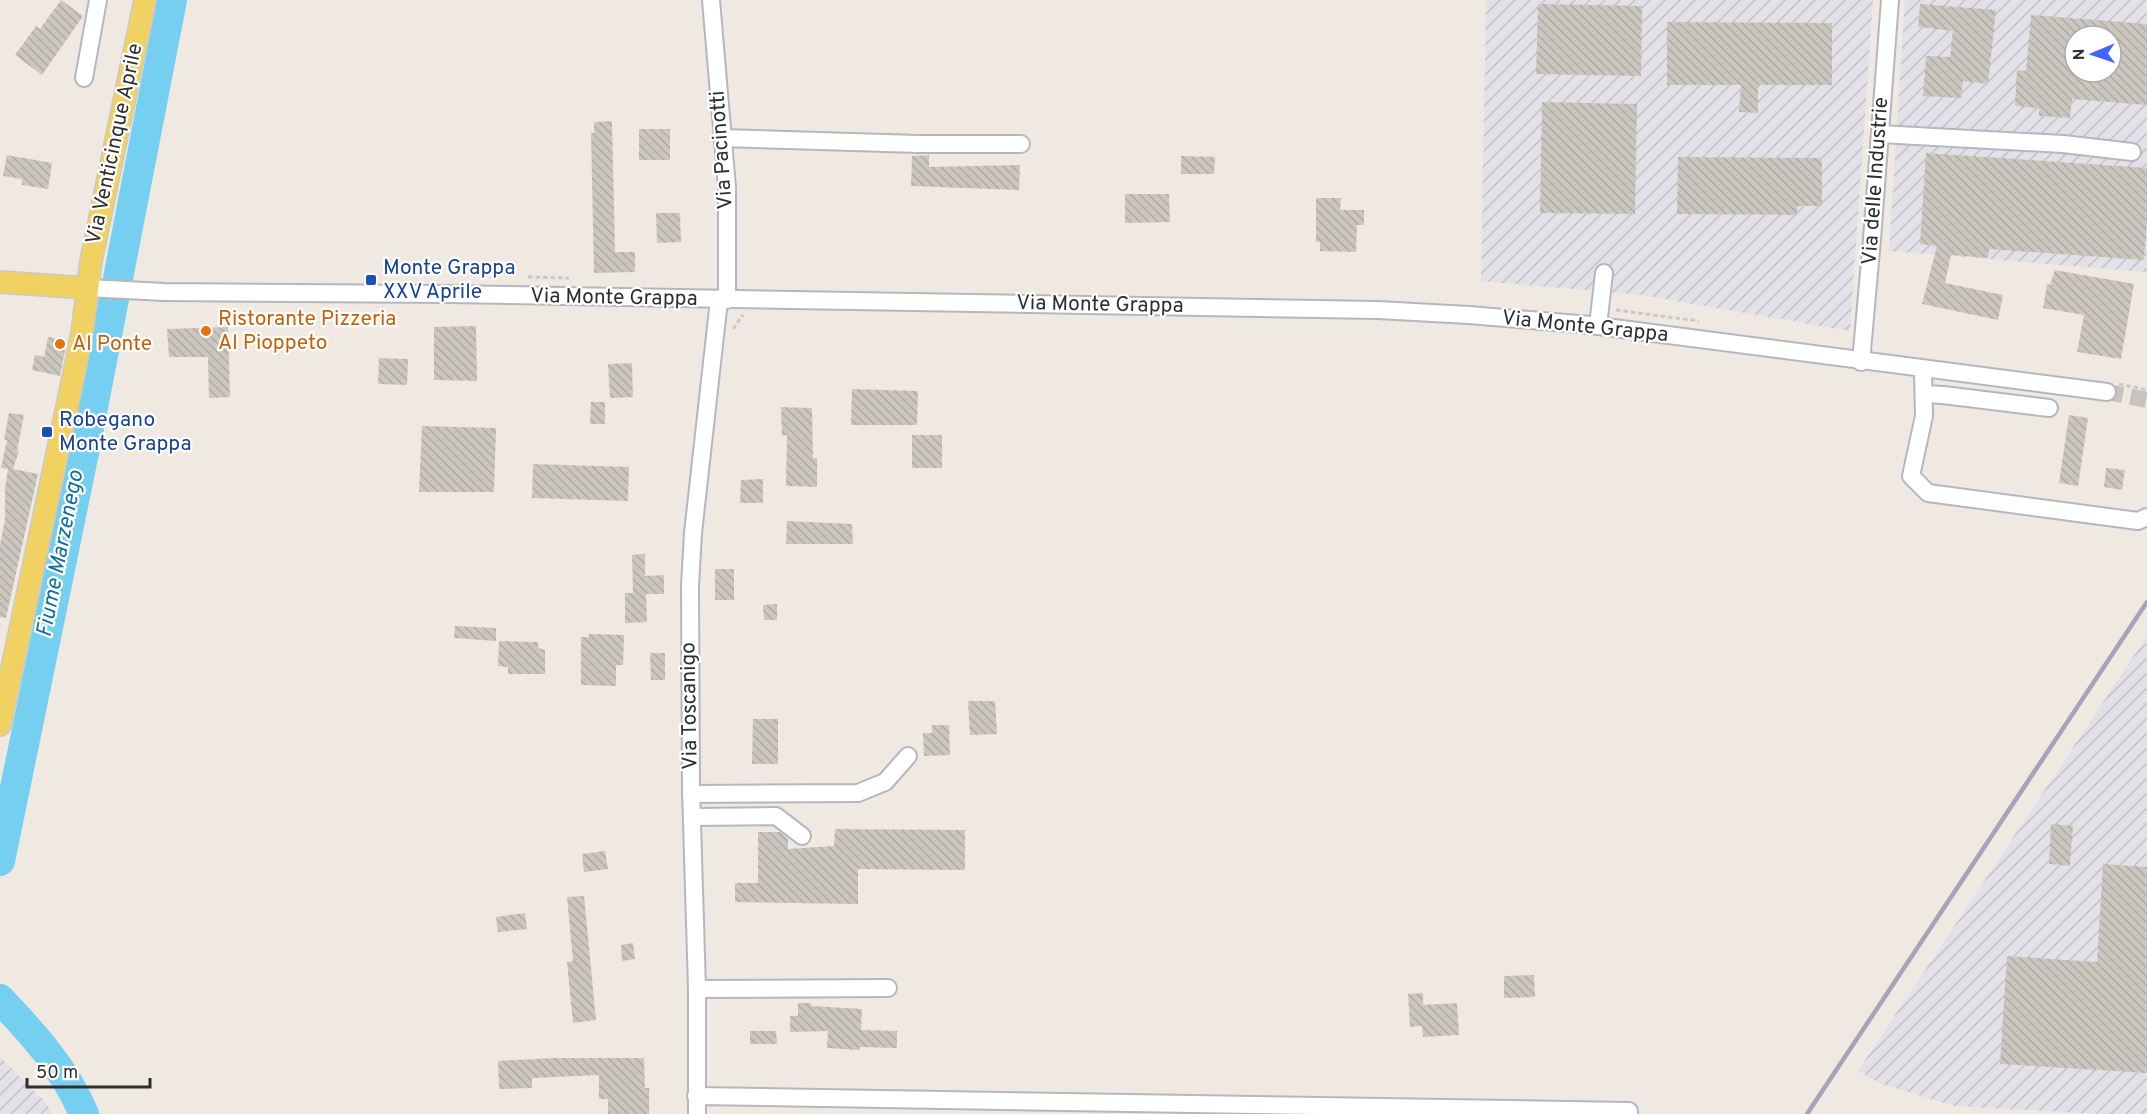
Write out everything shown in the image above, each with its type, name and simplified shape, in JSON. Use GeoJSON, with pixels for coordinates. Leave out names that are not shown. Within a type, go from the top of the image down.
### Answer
{"type":"FeatureCollection","features":[{"type":"Feature","properties":{"kind":"main road","name":"Via Venticinque Aprile"},"geometry":{"type":"LineString","coordinates":[[0,724],[73,378],[96,289],[145,0]]}},
{"type":"Feature","properties":{"kind":"main road"},"geometry":{"type":"LineString","coordinates":[[0,282],[96,289]]}},
{"type":"Feature","properties":{"kind":"street"},"geometry":{"type":"LineString","coordinates":[[84,78],[98,0]]}},
{"type":"Feature","properties":{"kind":"street","name":"Via Pacinotti"},"geometry":{"type":"LineString","coordinates":[[711,0],[727,187],[723,300]]}},
{"type":"Feature","properties":{"kind":"street","name":"Via delle Industrie"},"geometry":{"type":"LineString","coordinates":[[1861,362],[1890,0]]}},
{"type":"Feature","properties":{"kind":"street"},"geometry":{"type":"LineString","coordinates":[[1880,134],[2063,144],[2132,152]]}},
{"type":"Feature","properties":{"kind":"street"},"geometry":{"type":"LineString","coordinates":[[722,138],[918,144],[1021,144]]}},
{"type":"Feature","properties":{"kind":"street"},"geometry":{"type":"LineString","coordinates":[[1598,326],[1604,273]]}},
{"type":"Feature","properties":{"kind":"street","name":"Via Monte Grappa"},"geometry":{"type":"LineString","coordinates":[[96,289],[1378,310],[1598,326],[1923,370],[2112,388]]}},
{"type":"Feature","properties":{"kind":"street","name":"Via Toscanigo"},"geometry":{"type":"LineString","coordinates":[[696,1114],[697,989],[691,794],[690,586],[693,532],[723,300]]}},
{"type":"Feature","properties":{"kind":"street"},"geometry":{"type":"LineString","coordinates":[[1923,370],[1924,416],[1911,476],[1928,493],[2138,521],[2147,517]]}},
{"type":"Feature","properties":{"kind":"street"},"geometry":{"type":"LineString","coordinates":[[1924,394],[2049,408]]}},
{"type":"Feature","properties":{"kind":"street"},"geometry":{"type":"LineString","coordinates":[[691,794],[858,793],[885,782],[908,756]]}},
{"type":"Feature","properties":{"kind":"street"},"geometry":{"type":"LineString","coordinates":[[692,817],[776,816],[802,836]]}},
{"type":"Feature","properties":{"kind":"street"},"geometry":{"type":"LineString","coordinates":[[697,989],[888,988]]}},
{"type":"Feature","properties":{"kind":"street"},"geometry":{"type":"LineString","coordinates":[[696,1096],[1629,1111],[1629,1114]]}},
{"type":"Feature","properties":{"kind":"path"},"geometry":{"type":"LineString","coordinates":[[2112,388],[2147,390]]}},
{"type":"Feature","properties":{"kind":"shaded area"},"geometry":{"type":"Polygon","coordinates":[[[1486,0],[1873,0],[1850,331],[1641,295],[1481,281],[1486,0]]]}},
{"type":"Feature","properties":{"kind":"shaded area"},"geometry":{"type":"Polygon","coordinates":[[[1905,0],[2147,0],[2147,272],[1889,251],[1905,0]]]}},
{"type":"Feature","properties":{"kind":"shaded area"},"geometry":{"type":"Polygon","coordinates":[[[2147,636],[2147,1114],[2097,1114],[1954,1106],[1881,1084],[1858,1071],[2147,636]]]}},
{"type":"Feature","properties":{"kind":"shaded area"},"geometry":{"type":"Polygon","coordinates":[[[0,1057],[46,1103],[52,1114],[0,1114],[0,1057]]]}},
{"type":"Feature","properties":{"kind":"building"},"geometry":{"type":"Polygon","coordinates":[[[61,0],[83,16],[42,75],[15,55],[36,26],[40,29],[61,0]]]}},
{"type":"Feature","properties":{"kind":"building"},"geometry":{"type":"Polygon","coordinates":[[[1538,4],[1642,6],[1641,76],[1536,74],[1538,4]]]}},
{"type":"Feature","properties":{"kind":"building"},"geometry":{"type":"Polygon","coordinates":[[[1920,4],[1996,10],[1988,84],[1963,81],[1961,98],[1923,96],[1926,56],[1950,57],[1953,31],[1918,27],[1920,4]]]}},
{"type":"Feature","properties":{"kind":"building"},"geometry":{"type":"Polygon","coordinates":[[[2031,15],[2147,24],[2147,105],[2072,99],[2070,118],[2039,116],[2039,108],[2015,106],[2017,70],[2026,71],[2031,15]]]}},
{"type":"Feature","properties":{"kind":"building"},"geometry":{"type":"Polygon","coordinates":[[[1667,22],[1832,23],[1832,85],[1758,85],[1758,113],[1739,112],[1741,85],[1667,85],[1667,22]]]}},
{"type":"Feature","properties":{"kind":"building"},"geometry":{"type":"Polygon","coordinates":[[[1542,102],[1637,104],[1635,214],[1540,213],[1542,102]]]}},
{"type":"Feature","properties":{"kind":"building"},"geometry":{"type":"Polygon","coordinates":[[[612,121],[615,252],[635,252],[635,272],[594,273],[591,133],[594,133],[594,122],[612,121]]]}},
{"type":"Feature","properties":{"kind":"building"},"geometry":{"type":"Polygon","coordinates":[[[639,129],[670,129],[670,160],[639,160],[639,129]]]}},
{"type":"Feature","properties":{"kind":"building"},"geometry":{"type":"Polygon","coordinates":[[[1926,153],[2147,168],[2144,260],[1989,249],[1988,258],[1951,255],[1945,283],[2003,295],[1998,320],[1922,304],[1937,246],[1920,244],[1926,153]]]}},
{"type":"Feature","properties":{"kind":"building"},"geometry":{"type":"Polygon","coordinates":[[[7,155],[52,163],[48,189],[22,185],[22,179],[3,176],[7,155]]]}},
{"type":"Feature","properties":{"kind":"building"},"geometry":{"type":"Polygon","coordinates":[[[929,155],[929,167],[1020,165],[1019,190],[911,186],[912,156],[929,155]]]}},
{"type":"Feature","properties":{"kind":"building"},"geometry":{"type":"Polygon","coordinates":[[[1181,156],[1215,157],[1214,174],[1181,174],[1181,156]]]}},
{"type":"Feature","properties":{"kind":"building"},"geometry":{"type":"Polygon","coordinates":[[[1678,157],[1822,158],[1822,206],[1797,206],[1797,215],[1677,214],[1678,157]]]}},
{"type":"Feature","properties":{"kind":"building"},"geometry":{"type":"Polygon","coordinates":[[[1125,194],[1169,194],[1170,222],[1125,223],[1125,194]]]}},
{"type":"Feature","properties":{"kind":"building"},"geometry":{"type":"Polygon","coordinates":[[[1316,198],[1341,198],[1340,210],[1364,210],[1364,225],[1357,225],[1356,252],[1320,251],[1320,242],[1316,242],[1316,198]]]}},
{"type":"Feature","properties":{"kind":"building"},"geometry":{"type":"Polygon","coordinates":[[[656,213],[680,213],[681,242],[657,243],[656,213]]]}},
{"type":"Feature","properties":{"kind":"building"},"geometry":{"type":"Polygon","coordinates":[[[2055,270],[2134,284],[2121,359],[2077,352],[2084,315],[2043,308],[2047,284],[2050,285],[2055,270]]]}},
{"type":"Feature","properties":{"kind":"building"},"geometry":{"type":"Polygon","coordinates":[[[476,326],[477,381],[434,380],[434,327],[476,326]]]}},
{"type":"Feature","properties":{"kind":"building"},"geometry":{"type":"Polygon","coordinates":[[[228,327],[230,397],[209,398],[208,357],[169,357],[167,329],[228,327]]]}},
{"type":"Feature","properties":{"kind":"building"},"geometry":{"type":"Polygon","coordinates":[[[48,337],[67,341],[60,376],[32,370],[35,355],[44,357],[48,337]]]}},
{"type":"Feature","properties":{"kind":"building"},"geometry":{"type":"Polygon","coordinates":[[[379,358],[408,359],[407,385],[378,384],[379,358]]]}},
{"type":"Feature","properties":{"kind":"building"},"geometry":{"type":"Polygon","coordinates":[[[632,363],[633,397],[610,398],[608,364],[632,363]]]}},
{"type":"Feature","properties":{"kind":"building"},"geometry":{"type":"Polygon","coordinates":[[[852,389],[918,391],[917,425],[851,425],[852,389]]]}},
{"type":"Feature","properties":{"kind":"building"},"geometry":{"type":"Polygon","coordinates":[[[591,402],[605,402],[605,424],[590,424],[591,402]]]}},
{"type":"Feature","properties":{"kind":"building"},"geometry":{"type":"Polygon","coordinates":[[[781,407],[812,408],[813,458],[817,458],[817,487],[786,486],[787,435],[782,436],[781,407]]]}},
{"type":"Feature","properties":{"kind":"building"},"geometry":{"type":"Polygon","coordinates":[[[9,413],[24,415],[17,451],[19,451],[13,469],[38,474],[6,618],[0,617],[0,545],[5,520],[5,488],[8,469],[1,468],[7,440],[4,440],[9,413]]]}},
{"type":"Feature","properties":{"kind":"building"},"geometry":{"type":"Polygon","coordinates":[[[2069,415],[2088,418],[2078,486],[2059,483],[2069,415]]]}},
{"type":"Feature","properties":{"kind":"building"},"geometry":{"type":"Polygon","coordinates":[[[422,426],[496,428],[494,492],[419,492],[422,426]]]}},
{"type":"Feature","properties":{"kind":"building"},"geometry":{"type":"Polygon","coordinates":[[[912,435],[942,435],[942,468],[912,468],[912,435]]]}},
{"type":"Feature","properties":{"kind":"building"},"geometry":{"type":"Polygon","coordinates":[[[533,464],[629,467],[628,501],[532,498],[533,464]]]}},
{"type":"Feature","properties":{"kind":"building"},"geometry":{"type":"Polygon","coordinates":[[[2106,468],[2125,470],[2122,490],[2104,487],[2106,468]]]}},
{"type":"Feature","properties":{"kind":"building"},"geometry":{"type":"Polygon","coordinates":[[[763,479],[763,503],[740,503],[741,480],[763,479]]]}},
{"type":"Feature","properties":{"kind":"building"},"geometry":{"type":"Polygon","coordinates":[[[787,521],[852,524],[853,544],[786,544],[787,521]]]}},
{"type":"Feature","properties":{"kind":"building"},"geometry":{"type":"Polygon","coordinates":[[[645,554],[645,576],[664,575],[664,594],[646,594],[647,622],[625,623],[625,593],[633,593],[632,555],[645,554]]]}},
{"type":"Feature","properties":{"kind":"building"},"geometry":{"type":"Polygon","coordinates":[[[715,569],[734,569],[734,600],[715,600],[715,569]]]}},
{"type":"Feature","properties":{"kind":"building"},"geometry":{"type":"Polygon","coordinates":[[[777,604],[777,620],[764,620],[763,605],[777,604]]]}},
{"type":"Feature","properties":{"kind":"building"},"geometry":{"type":"Polygon","coordinates":[[[455,626],[496,628],[496,641],[454,638],[455,626]]]}},
{"type":"Feature","properties":{"kind":"building"},"geometry":{"type":"Polygon","coordinates":[[[589,634],[624,635],[623,665],[616,665],[616,686],[581,685],[581,637],[589,637],[589,634]]]}},
{"type":"Feature","properties":{"kind":"building"},"geometry":{"type":"Polygon","coordinates":[[[499,641],[538,642],[538,648],[545,650],[545,674],[508,674],[508,667],[498,666],[499,641]]]}},
{"type":"Feature","properties":{"kind":"building"},"geometry":{"type":"Polygon","coordinates":[[[650,653],[665,653],[665,680],[651,680],[650,653]]]}},
{"type":"Feature","properties":{"kind":"building"},"geometry":{"type":"Polygon","coordinates":[[[968,701],[995,701],[997,734],[970,735],[968,701]]]}},
{"type":"Feature","properties":{"kind":"building"},"geometry":{"type":"Polygon","coordinates":[[[753,719],[778,719],[778,764],[752,764],[753,719]]]}},
{"type":"Feature","properties":{"kind":"building"},"geometry":{"type":"Polygon","coordinates":[[[932,725],[949,725],[950,755],[924,756],[923,733],[932,733],[932,725]]]}},
{"type":"Feature","properties":{"kind":"building"},"geometry":{"type":"Polygon","coordinates":[[[2051,824],[2073,826],[2070,866],[2049,864],[2051,824]]]}},
{"type":"Feature","properties":{"kind":"building"},"geometry":{"type":"Polygon","coordinates":[[[835,829],[965,830],[965,870],[858,869],[858,904],[735,902],[735,883],[758,883],[758,832],[780,832],[788,839],[788,849],[834,846],[835,829]]]}},
{"type":"Feature","properties":{"kind":"building"},"geometry":{"type":"Polygon","coordinates":[[[605,851],[608,869],[584,872],[582,854],[605,851]]]}},
{"type":"Feature","properties":{"kind":"building"},"geometry":{"type":"Polygon","coordinates":[[[2103,864],[2147,867],[2147,1073],[2000,1064],[2007,956],[2097,962],[2103,864]]]}},
{"type":"Feature","properties":{"kind":"building"},"geometry":{"type":"Polygon","coordinates":[[[584,896],[596,1020],[573,1023],[567,962],[573,961],[567,897],[584,896]]]}},
{"type":"Feature","properties":{"kind":"building"},"geometry":{"type":"Polygon","coordinates":[[[525,913],[527,929],[498,932],[496,917],[525,913]]]}},
{"type":"Feature","properties":{"kind":"building"},"geometry":{"type":"Polygon","coordinates":[[[633,943],[635,959],[622,961],[621,945],[633,943]]]}},
{"type":"Feature","properties":{"kind":"building"},"geometry":{"type":"Polygon","coordinates":[[[1534,975],[1535,997],[1504,998],[1504,976],[1534,975]]]}},
{"type":"Feature","properties":{"kind":"building"},"geometry":{"type":"Polygon","coordinates":[[[1423,993],[1423,1005],[1457,1003],[1459,1035],[1423,1037],[1422,1026],[1410,1027],[1408,994],[1423,993]]]}},
{"type":"Feature","properties":{"kind":"building"},"geometry":{"type":"Polygon","coordinates":[[[798,1003],[862,1009],[861,1030],[897,1031],[897,1048],[860,1047],[859,1050],[827,1048],[828,1031],[790,1032],[790,1016],[798,1016],[798,1003]]]}},
{"type":"Feature","properties":{"kind":"building"},"geometry":{"type":"Polygon","coordinates":[[[750,1031],[776,1031],[777,1044],[750,1044],[750,1031]]]}},
{"type":"Feature","properties":{"kind":"building"},"geometry":{"type":"Polygon","coordinates":[[[553,1058],[644,1058],[645,1088],[649,1088],[649,1114],[608,1114],[608,1099],[599,1099],[599,1075],[532,1078],[532,1088],[499,1089],[498,1061],[553,1058]]]}},
{"type":"Feature","properties":{"kind":"waterway","name":"Fiume Marzenego"},"geometry":{"type":"LineString","coordinates":[[0,861],[88,433],[172,0]]}},
{"type":"Feature","properties":{"kind":"waterway","name":"Fiume Marzenego"},"geometry":{"type":"LineString","coordinates":[[0,999],[37,1039],[58,1067],[84,1114]]}},
{"type":"Feature","properties":{"kind":"tunnel"},"geometry":{"type":"LineString","coordinates":[[2107,392],[2147,400]]}},
{"type":"Feature","properties":{"kind":"railway"},"geometry":{"type":"LineString","coordinates":[[1807,1114],[2147,602]]}},
{"type":"Feature","properties":{"kind":"place","name":"Monte Grappa XXV Aprile"},"geometry":{"type":"Point","coordinates":[371,280]}},
{"type":"Feature","properties":{"kind":"place","name":"Ristorante Pizzeria Al Pioppeto"},"geometry":{"type":"Point","coordinates":[206,331]}},
{"type":"Feature","properties":{"kind":"place","name":"Al Ponte"},"geometry":{"type":"Point","coordinates":[60,344]}},
{"type":"Feature","properties":{"kind":"place","name":"Robegano Monte Grappa"},"geometry":{"type":"Point","coordinates":[47,432]}}]}
